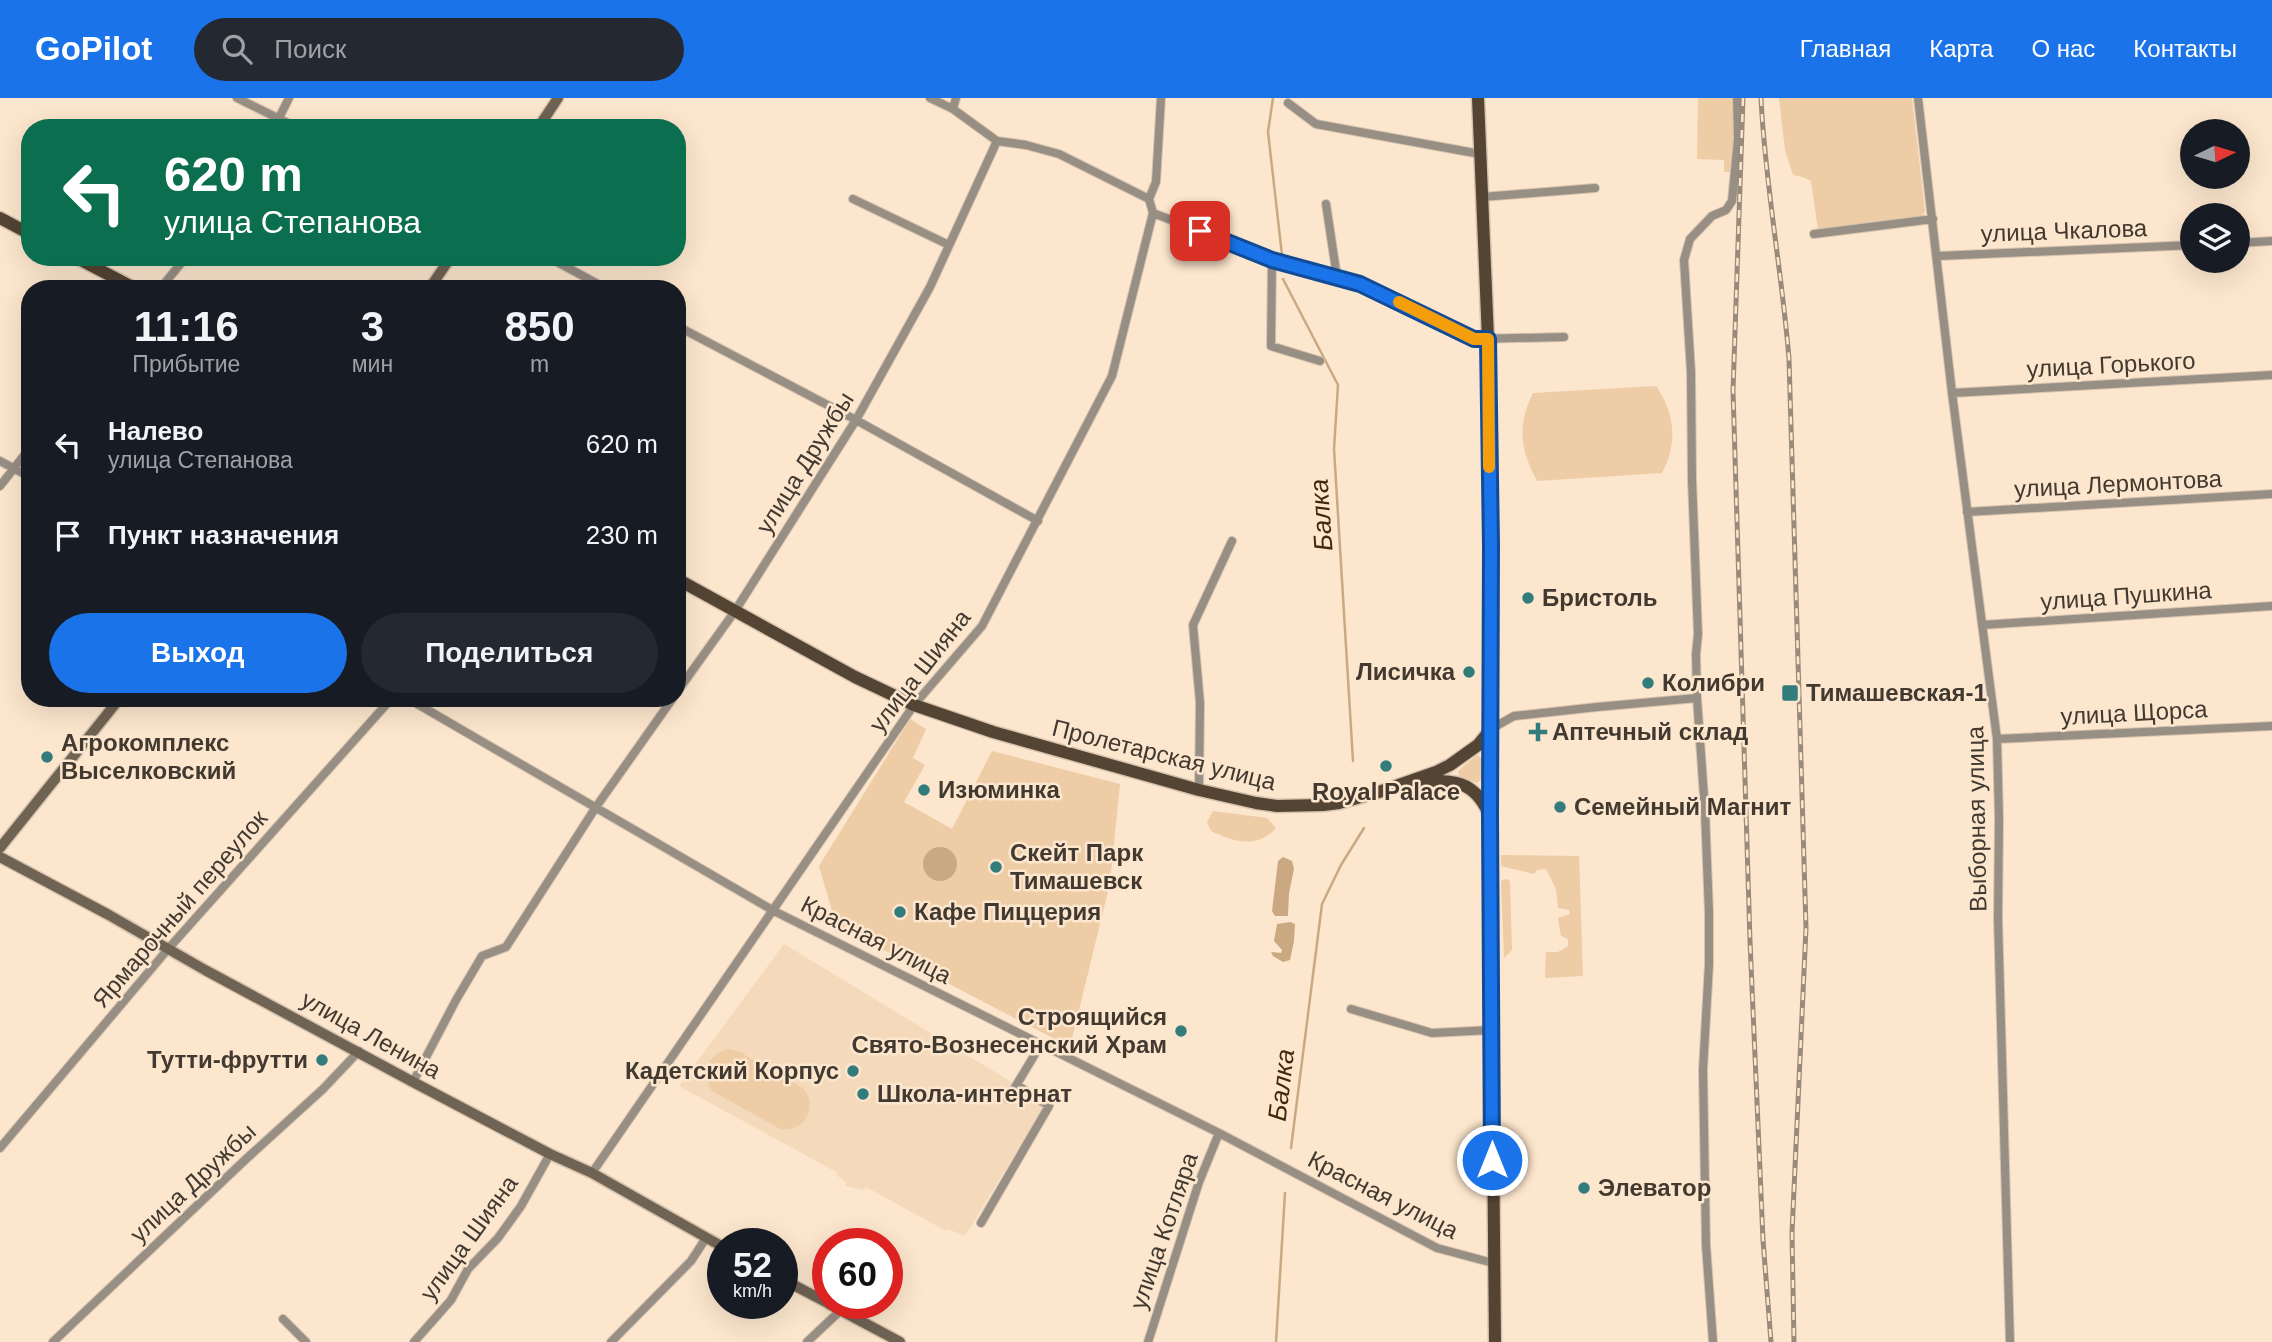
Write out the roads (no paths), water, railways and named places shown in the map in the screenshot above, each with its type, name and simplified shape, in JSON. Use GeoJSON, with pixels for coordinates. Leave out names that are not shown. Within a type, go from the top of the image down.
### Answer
{"type":"FeatureCollection","features":[{"type":"Feature","properties":{"kind":"main road"},"geometry":{"type":"LineString","coordinates":[[544,119],[558,98]]}},
{"type":"Feature","properties":{"kind":"main road"},"geometry":{"type":"LineString","coordinates":[[1478,98],[1488,339],[1495,1342]]}},
{"type":"Feature","properties":{"kind":"main road"},"geometry":{"type":"LineString","coordinates":[[0,218],[21,228]]}},
{"type":"Feature","properties":{"kind":"main road"},"geometry":{"type":"LineString","coordinates":[[92,266],[119,280]]}},
{"type":"Feature","properties":{"kind":"main road","name":"Пролетарская улица"},"geometry":{"type":"LineString","coordinates":[[686,584],[855,677],[914,705],[993,732],[1199,790],[1256,803],[1298,806],[1339,803],[1412,781],[1436,772],[1468,753],[1491,730]]}},
{"type":"Feature","properties":{"kind":"main road"},"geometry":{"type":"LineString","coordinates":[[0,848],[113,707]]}},
{"type":"Feature","properties":{"kind":"main road"},"geometry":{"type":"LineString","coordinates":[[1412,781],[1447,780],[1465,785],[1482,799],[1490,815]]}},
{"type":"Feature","properties":{"kind":"main road","name":"улица Ленина"},"geometry":{"type":"LineString","coordinates":[[0,857],[413,1082],[592,1173],[706,1238]]}},
{"type":"Feature","properties":{"kind":"main road"},"geometry":{"type":"LineString","coordinates":[[858,1319],[900,1342]]}},
{"type":"Feature","properties":{"kind":"street"},"geometry":{"type":"LineString","coordinates":[[237,98],[280,119],[289,98]]}},
{"type":"Feature","properties":{"kind":"street"},"geometry":{"type":"LineString","coordinates":[[930,98],[953,109],[997,141],[1059,154],[1149,199]]}},
{"type":"Feature","properties":{"kind":"street"},"geometry":{"type":"LineString","coordinates":[[953,109],[956,98]]}},
{"type":"Feature","properties":{"kind":"street"},"geometry":{"type":"LineString","coordinates":[[1161,98],[1156,182],[1149,199],[1153,213],[1272,260],[1360,284],[1474,339],[1564,337]]}},
{"type":"Feature","properties":{"kind":"street"},"geometry":{"type":"LineString","coordinates":[[1713,1342],[1706,1245],[1703,1070],[1709,913],[1697,698],[1698,635],[1691,372],[1684,260],[1690,239],[1712,216],[1727,209],[1733,199],[1738,139],[1737,98]]}},
{"type":"Feature","properties":{"kind":"street","name":"Выборная улица"},"geometry":{"type":"LineString","coordinates":[[1918,98],[1952,393],[1997,738],[1998,919],[2010,1342]]}},
{"type":"Feature","properties":{"kind":"street"},"geometry":{"type":"LineString","coordinates":[[1288,103],[1316,124],[1480,154]]}},
{"type":"Feature","properties":{"kind":"street","name":"улица Дружбы"},"geometry":{"type":"LineString","coordinates":[[686,679],[735,611],[856,420],[930,287],[997,141]]}},
{"type":"Feature","properties":{"kind":"street"},"geometry":{"type":"LineString","coordinates":[[1482,197],[1595,188]]}},
{"type":"Feature","properties":{"kind":"street"},"geometry":{"type":"LineString","coordinates":[[853,199],[949,245]]}},
{"type":"Feature","properties":{"kind":"street"},"geometry":{"type":"LineString","coordinates":[[1326,204],[1337,277]]}},
{"type":"Feature","properties":{"kind":"street","name":"улица Шияна"},"geometry":{"type":"LineString","coordinates":[[592,1173],[914,705],[982,626],[1112,376],[1153,213]]}},
{"type":"Feature","properties":{"kind":"street"},"geometry":{"type":"LineString","coordinates":[[1814,234],[1933,219]]}},
{"type":"Feature","properties":{"kind":"street"},"geometry":{"type":"LineString","coordinates":[[2250,242],[2272,241]]}},
{"type":"Feature","properties":{"kind":"street","name":"улица Чкалова"},"geometry":{"type":"LineString","coordinates":[[1938,256],[2180,246]]}},
{"type":"Feature","properties":{"kind":"street"},"geometry":{"type":"LineString","coordinates":[[1272,260],[1271,346],[1320,361]]}},
{"type":"Feature","properties":{"kind":"street"},"geometry":{"type":"LineString","coordinates":[[167,280],[179,266]]}},
{"type":"Feature","properties":{"kind":"street"},"geometry":{"type":"LineString","coordinates":[[565,266],[590,280]]}},
{"type":"Feature","properties":{"kind":"street"},"geometry":{"type":"LineString","coordinates":[[686,331],[856,420],[1038,521]]}},
{"type":"Feature","properties":{"kind":"street","name":"улица Горького"},"geometry":{"type":"LineString","coordinates":[[1952,393],[2272,375]]}},
{"type":"Feature","properties":{"kind":"street"},"geometry":{"type":"LineString","coordinates":[[0,486],[21,458]]}},
{"type":"Feature","properties":{"kind":"street"},"geometry":{"type":"LineString","coordinates":[[0,461],[21,472]]}},
{"type":"Feature","properties":{"kind":"street","name":"улица Лермонтова"},"geometry":{"type":"LineString","coordinates":[[1967,512],[2272,494]]}},
{"type":"Feature","properties":{"kind":"street"},"geometry":{"type":"LineString","coordinates":[[1199,790],[1200,702],[1193,625],[1232,541]]}},
{"type":"Feature","properties":{"kind":"street","name":"улица Пушкина"},"geometry":{"type":"LineString","coordinates":[[1982,625],[2272,606]]}},
{"type":"Feature","properties":{"kind":"street","name":"Пролетарская улица"},"geometry":{"type":"LineString","coordinates":[[1491,730],[1514,716],[1697,698]]}},
{"type":"Feature","properties":{"kind":"street","name":"Ярмарочный переулок"},"geometry":{"type":"LineString","coordinates":[[0,1148],[168,949],[384,707]]}},
{"type":"Feature","properties":{"kind":"street","name":"Красная улица"},"geometry":{"type":"LineString","coordinates":[[423,707],[774,911],[1219,1133],[1437,1248],[1493,1263]]}},
{"type":"Feature","properties":{"kind":"street"},"geometry":{"type":"LineString","coordinates":[[413,1082],[482,956],[506,947],[596,807],[667,707]]}},
{"type":"Feature","properties":{"kind":"street","name":"улица Щорса"},"geometry":{"type":"LineString","coordinates":[[1997,738],[2272,726]]}},
{"type":"Feature","properties":{"kind":"street"},"geometry":{"type":"LineString","coordinates":[[1351,1009],[1432,1033],[1491,1030]]}},
{"type":"Feature","properties":{"kind":"street"},"geometry":{"type":"LineString","coordinates":[[1008,1099],[1041,1044]]}},
{"type":"Feature","properties":{"kind":"street","name":"улица Дружбы"},"geometry":{"type":"LineString","coordinates":[[53,1342],[359,1052]]}},
{"type":"Feature","properties":{"kind":"street"},"geometry":{"type":"LineString","coordinates":[[981,1223],[1049,1106],[1017,1085]]}},
{"type":"Feature","properties":{"kind":"street","name":"улица Котляра"},"geometry":{"type":"LineString","coordinates":[[1148,1342],[1199,1182],[1219,1133]]}},
{"type":"Feature","properties":{"kind":"street","name":"улица Шияна"},"geometry":{"type":"LineString","coordinates":[[415,1342],[451,1300],[468,1269],[498,1238],[521,1206],[550,1154]]}},
{"type":"Feature","properties":{"kind":"street"},"geometry":{"type":"LineString","coordinates":[[611,1342],[691,1261],[706,1238]]}},
{"type":"Feature","properties":{"kind":"street"},"geometry":{"type":"LineString","coordinates":[[283,1319],[306,1342]]}},
{"type":"Feature","properties":{"kind":"street"},"geometry":{"type":"LineString","coordinates":[[807,1342],[831,1319]]}},
{"type":"Feature","properties":{"kind":"waterway","name":"Балка"},"geometry":{"type":"LineString","coordinates":[[1273,98],[1268,132],[1282,255]]}},
{"type":"Feature","properties":{"kind":"waterway","name":"Балка"},"geometry":{"type":"LineString","coordinates":[[1283,279],[1338,385],[1334,449],[1353,761]]}},
{"type":"Feature","properties":{"kind":"waterway","name":"Балка"},"geometry":{"type":"LineString","coordinates":[[1291,1148],[1322,904],[1341,865],[1364,828]]}},
{"type":"Feature","properties":{"kind":"waterway","name":"Балка"},"geometry":{"type":"LineString","coordinates":[[1276,1342],[1285,1193]]}},
{"type":"Feature","properties":{"kind":"railway"},"geometry":{"type":"LineString","coordinates":[[1743,98],[1733,391],[1750,941],[1763,1240],[1771,1342]]}},
{"type":"Feature","properties":{"kind":"railway"},"geometry":{"type":"LineString","coordinates":[[1761,98],[1789,359],[1806,928],[1792,1233],[1794,1342]]}},
{"type":"Feature","properties":{"kind":"place","name":"Бристоль"},"geometry":{"type":"Point","coordinates":[1528,598]}},
{"type":"Feature","properties":{"kind":"place","name":"Лисичка"},"geometry":{"type":"Point","coordinates":[1469,672]}},
{"type":"Feature","properties":{"kind":"place","name":"Колибри"},"geometry":{"type":"Point","coordinates":[1648,683]}},
{"type":"Feature","properties":{"kind":"place","name":"Тимашевская-1"},"geometry":{"type":"Point","coordinates":[1790,693]}},
{"type":"Feature","properties":{"kind":"place","name":"Аптечный склад"},"geometry":{"type":"Point","coordinates":[1538,732]}},
{"type":"Feature","properties":{"kind":"place","name":"Агрокомплекс Выселковский"},"geometry":{"type":"Point","coordinates":[47,757]}},
{"type":"Feature","properties":{"kind":"place","name":"Royal Palace"},"geometry":{"type":"Point","coordinates":[1386,766]}},
{"type":"Feature","properties":{"kind":"place","name":"Изюминка"},"geometry":{"type":"Point","coordinates":[924,790]}},
{"type":"Feature","properties":{"kind":"place","name":"Семейный Магнит"},"geometry":{"type":"Point","coordinates":[1560,807]}},
{"type":"Feature","properties":{"kind":"place","name":"Скейт Парк Тимашевск"},"geometry":{"type":"Point","coordinates":[996,867]}},
{"type":"Feature","properties":{"kind":"place","name":"Кафе Пиццерия"},"geometry":{"type":"Point","coordinates":[900,912]}},
{"type":"Feature","properties":{"kind":"place","name":"Строящийся Свято-Вознесенский Храм"},"geometry":{"type":"Point","coordinates":[1181,1031]}},
{"type":"Feature","properties":{"kind":"place","name":"Тутти-фрутти"},"geometry":{"type":"Point","coordinates":[322,1060]}},
{"type":"Feature","properties":{"kind":"place","name":"Кадетский Корпус"},"geometry":{"type":"Point","coordinates":[853,1071]}},
{"type":"Feature","properties":{"kind":"place","name":"Школа-интернат"},"geometry":{"type":"Point","coordinates":[863,1094]}},
{"type":"Feature","properties":{"kind":"place","name":"Элеватор"},"geometry":{"type":"Point","coordinates":[1584,1188]}}]}
